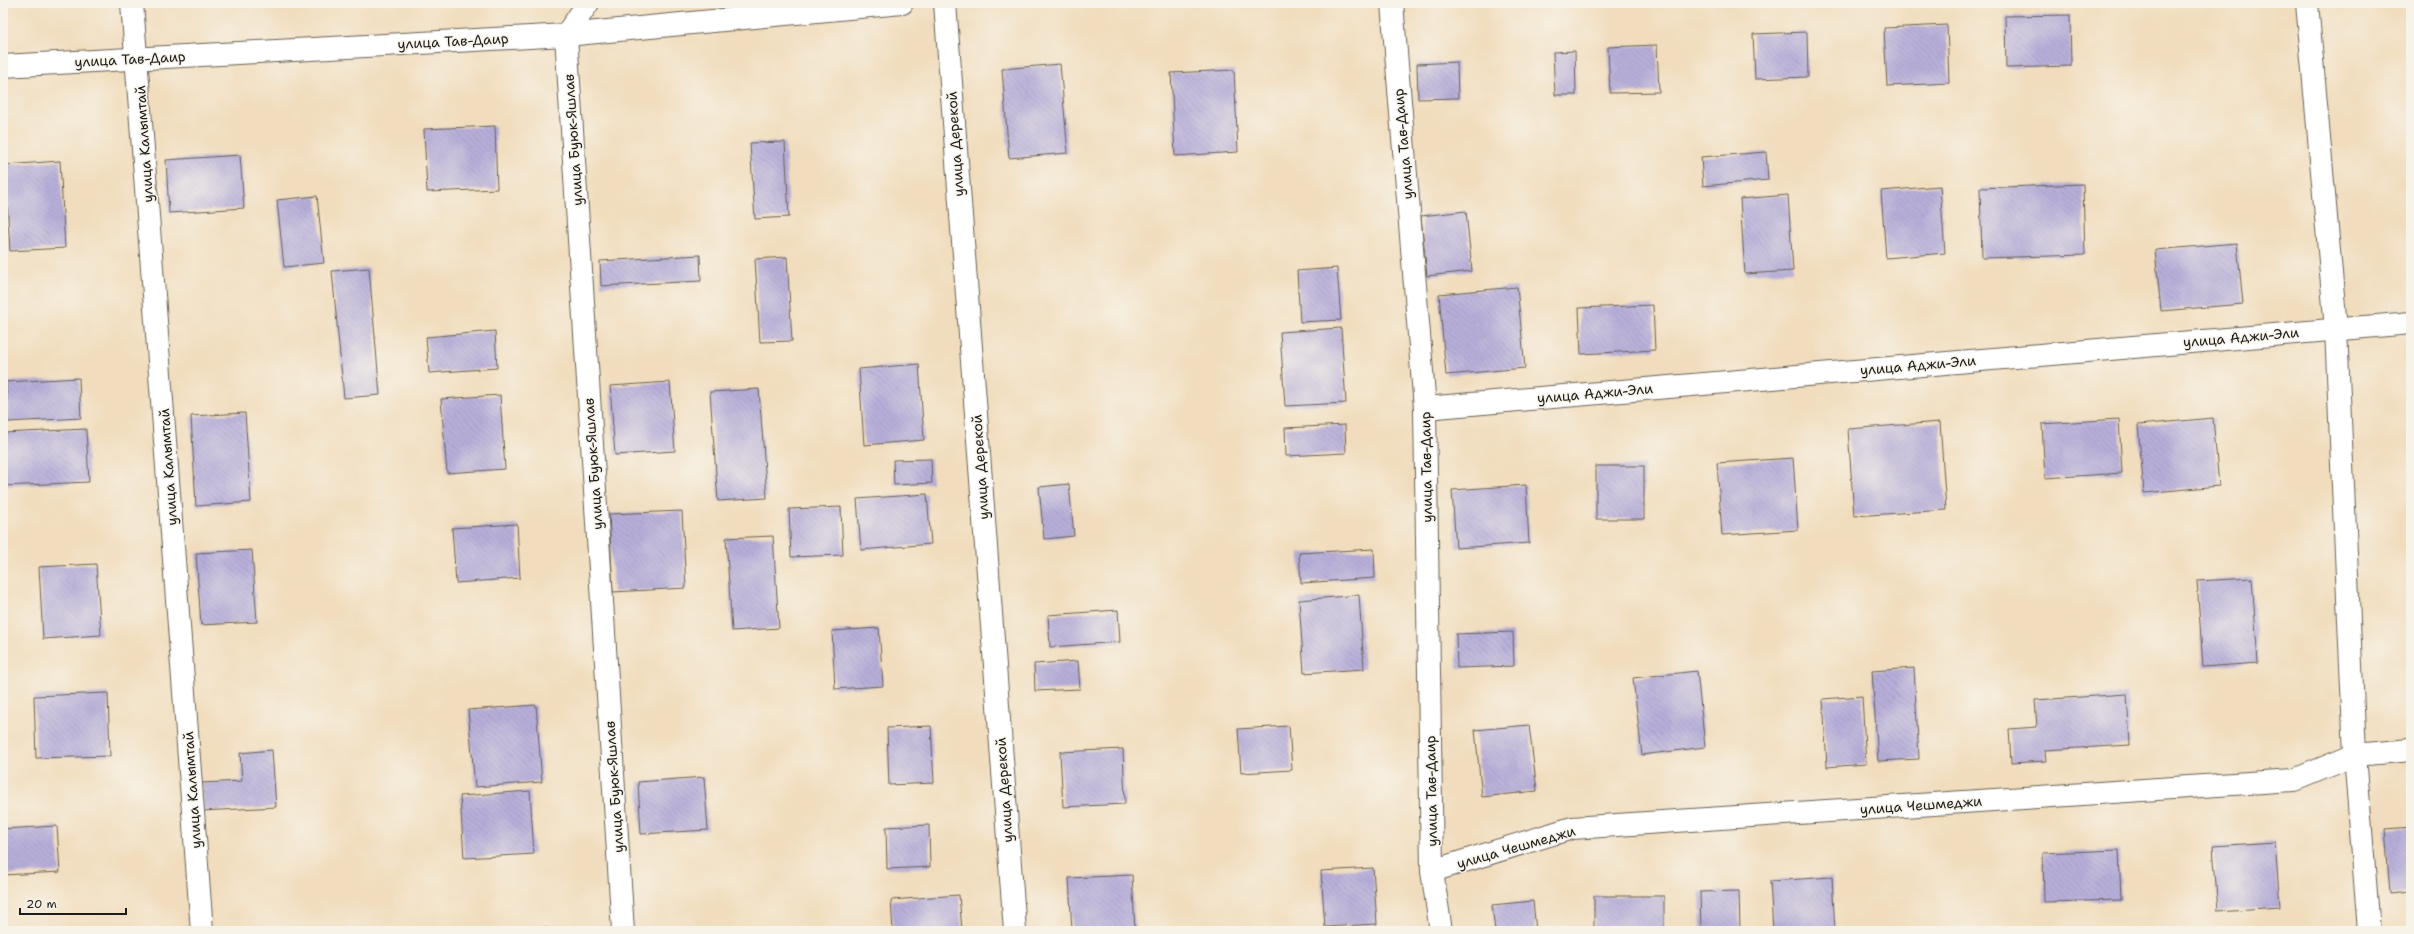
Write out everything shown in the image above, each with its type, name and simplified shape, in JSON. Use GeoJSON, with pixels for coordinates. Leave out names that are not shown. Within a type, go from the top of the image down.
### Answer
{"type":"FeatureCollection","features":[{"type":"Feature","properties":{"kind":"street","name":"улица Калымтай"},"geometry":{"type":"LineString","coordinates":[[132,3],[138,59],[202,931]]}},
{"type":"Feature","properties":{"kind":"street"},"geometry":{"type":"LineString","coordinates":[[566,35],[588,3]]}},
{"type":"Feature","properties":{"kind":"street","name":"улица Тав-Даир"},"geometry":{"type":"LineString","coordinates":[[3,66],[566,35],[902,3]]}},
{"type":"Feature","properties":{"kind":"street","name":"улица Дерекой"},"geometry":{"type":"LineString","coordinates":[[945,3],[1015,931]]}},
{"type":"Feature","properties":{"kind":"street","name":"улица Тав-Даир"},"geometry":{"type":"LineString","coordinates":[[1392,3],[1425,408],[1432,871],[1441,931]]}},
{"type":"Feature","properties":{"kind":"street"},"geometry":{"type":"LineString","coordinates":[[2307,3],[2336,329],[2356,755],[2369,931]]}},
{"type":"Feature","properties":{"kind":"street","name":"улица Буюк-Яшлав"},"geometry":{"type":"LineString","coordinates":[[566,35],[623,931]]}},
{"type":"Feature","properties":{"kind":"street","name":"улица Аджи-Эли"},"geometry":{"type":"LineString","coordinates":[[1425,408],[2411,323]]}},
{"type":"Feature","properties":{"kind":"street","name":"улица Чешмеджи"},"geometry":{"type":"LineString","coordinates":[[1432,871],[1572,828],[2294,780],[2356,755],[2411,750]]}},
{"type":"Feature","properties":{"kind":"building"},"geometry":{"type":"Polygon","coordinates":[[[2070,15],[2071,66],[2006,68],[2005,16],[2070,15]]]}},
{"type":"Feature","properties":{"kind":"building"},"geometry":{"type":"Polygon","coordinates":[[[1947,25],[1949,83],[1887,86],[1884,28],[1947,25]]]}},
{"type":"Feature","properties":{"kind":"building"},"geometry":{"type":"Polygon","coordinates":[[[1807,32],[1808,77],[1755,79],[1753,34],[1807,32]]]}},
{"type":"Feature","properties":{"kind":"building"},"geometry":{"type":"Polygon","coordinates":[[[1657,45],[1659,92],[1610,93],[1608,47],[1657,45]]]}},
{"type":"Feature","properties":{"kind":"building"},"geometry":{"type":"Polygon","coordinates":[[[1575,51],[1576,95],[1555,95],[1553,52],[1575,51]]]}},
{"type":"Feature","properties":{"kind":"building"},"geometry":{"type":"Polygon","coordinates":[[[1457,62],[1458,98],[1418,99],[1417,64],[1457,62]]]}},
{"type":"Feature","properties":{"kind":"building"},"geometry":{"type":"Polygon","coordinates":[[[1060,64],[1068,153],[1009,158],[1002,69],[1060,64]]]}},
{"type":"Feature","properties":{"kind":"building"},"geometry":{"type":"Polygon","coordinates":[[[1234,70],[1238,152],[1175,156],[1171,73],[1234,70]]]}},
{"type":"Feature","properties":{"kind":"building"},"geometry":{"type":"Polygon","coordinates":[[[495,126],[497,189],[427,192],[424,129],[495,126]]]}},
{"type":"Feature","properties":{"kind":"building"},"geometry":{"type":"Polygon","coordinates":[[[785,142],[789,217],[755,219],[750,143],[785,142]]]}},
{"type":"Feature","properties":{"kind":"building"},"geometry":{"type":"Polygon","coordinates":[[[1766,152],[1768,180],[1703,186],[1701,157],[1766,152]]]}},
{"type":"Feature","properties":{"kind":"building"},"geometry":{"type":"Polygon","coordinates":[[[240,155],[244,208],[169,213],[166,160],[240,155]]]}},
{"type":"Feature","properties":{"kind":"building"},"geometry":{"type":"Polygon","coordinates":[[[60,161],[65,248],[10,251],[5,165],[60,161]]]}},
{"type":"Feature","properties":{"kind":"building"},"geometry":{"type":"Polygon","coordinates":[[[2083,184],[2085,255],[1982,258],[1980,188],[2083,184]]]}},
{"type":"Feature","properties":{"kind":"building"},"geometry":{"type":"Polygon","coordinates":[[[1940,186],[1945,253],[1886,258],[1881,191],[1940,186]]]}},
{"type":"Feature","properties":{"kind":"building"},"geometry":{"type":"Polygon","coordinates":[[[1788,195],[1793,271],[1745,274],[1740,199],[1788,195]]]}},
{"type":"Feature","properties":{"kind":"building"},"geometry":{"type":"Polygon","coordinates":[[[317,196],[324,263],[284,267],[277,200],[317,196]]]}},
{"type":"Feature","properties":{"kind":"building"},"geometry":{"type":"Polygon","coordinates":[[[1466,211],[1472,271],[1427,276],[1421,216],[1466,211]]]}},
{"type":"Feature","properties":{"kind":"building"},"geometry":{"type":"Polygon","coordinates":[[[2237,243],[2243,304],[2161,311],[2155,250],[2237,243]]]}},
{"type":"Feature","properties":{"kind":"building"},"geometry":{"type":"Polygon","coordinates":[[[700,255],[701,281],[601,286],[600,261],[700,255]]]}},
{"type":"Feature","properties":{"kind":"building"},"geometry":{"type":"Polygon","coordinates":[[[787,257],[792,341],[760,342],[755,259],[787,257]]]}},
{"type":"Feature","properties":{"kind":"building"},"geometry":{"type":"Polygon","coordinates":[[[369,268],[380,395],[344,398],[332,271],[369,268]]]}},
{"type":"Feature","properties":{"kind":"building"},"geometry":{"type":"Polygon","coordinates":[[[1337,268],[1341,320],[1300,322],[1297,271],[1337,268]]]}},
{"type":"Feature","properties":{"kind":"building"},"geometry":{"type":"Polygon","coordinates":[[[1517,287],[1525,368],[1446,375],[1439,294],[1517,287]]]}},
{"type":"Feature","properties":{"kind":"building"},"geometry":{"type":"Polygon","coordinates":[[[1653,305],[1655,350],[1581,354],[1579,308],[1653,305]]]}},
{"type":"Feature","properties":{"kind":"building"},"geometry":{"type":"Polygon","coordinates":[[[1341,328],[1346,403],[1285,406],[1280,332],[1341,328]]]}},
{"type":"Feature","properties":{"kind":"building"},"geometry":{"type":"Polygon","coordinates":[[[495,331],[497,368],[429,373],[426,337],[495,331]]]}},
{"type":"Feature","properties":{"kind":"building"},"geometry":{"type":"Polygon","coordinates":[[[919,364],[924,440],[864,445],[859,369],[919,364]]]}},
{"type":"Feature","properties":{"kind":"building"},"geometry":{"type":"Polygon","coordinates":[[[79,378],[81,418],[8,422],[6,382],[79,378]]]}},
{"type":"Feature","properties":{"kind":"building"},"geometry":{"type":"Polygon","coordinates":[[[670,382],[675,451],[615,455],[610,386],[670,382]]]}},
{"type":"Feature","properties":{"kind":"building"},"geometry":{"type":"Polygon","coordinates":[[[759,389],[767,498],[718,501],[710,392],[759,389]]]}},
{"type":"Feature","properties":{"kind":"building"},"geometry":{"type":"Polygon","coordinates":[[[500,395],[505,469],[447,473],[441,399],[500,395]]]}},
{"type":"Feature","properties":{"kind":"building"},"geometry":{"type":"Polygon","coordinates":[[[245,413],[251,502],[196,506],[191,416],[245,413]]]}},
{"type":"Feature","properties":{"kind":"building"},"geometry":{"type":"Polygon","coordinates":[[[2213,418],[2219,486],[2144,493],[2138,425],[2213,418]]]}},
{"type":"Feature","properties":{"kind":"building"},"geometry":{"type":"Polygon","coordinates":[[[2119,419],[2122,473],[2045,478],[2042,424],[2119,419]]]}},
{"type":"Feature","properties":{"kind":"building"},"geometry":{"type":"Polygon","coordinates":[[[1940,422],[1946,510],[1854,516],[1848,429],[1940,422]]]}},
{"type":"Feature","properties":{"kind":"building"},"geometry":{"type":"Polygon","coordinates":[[[1345,425],[1346,453],[1286,456],[1285,428],[1345,425]]]}},
{"type":"Feature","properties":{"kind":"building"},"geometry":{"type":"Polygon","coordinates":[[[86,429],[89,482],[3,486],[3,433],[86,429]]]}},
{"type":"Feature","properties":{"kind":"building"},"geometry":{"type":"Polygon","coordinates":[[[1793,458],[1798,530],[1722,535],[1717,463],[1793,458]]]}},
{"type":"Feature","properties":{"kind":"building"},"geometry":{"type":"Polygon","coordinates":[[[931,459],[932,483],[894,485],[893,460],[931,459]]]}},
{"type":"Feature","properties":{"kind":"building"},"geometry":{"type":"Polygon","coordinates":[[[1596,466],[1644,466],[1644,519],[1596,519],[1596,466]]]}},
{"type":"Feature","properties":{"kind":"building"},"geometry":{"type":"Polygon","coordinates":[[[1069,484],[1074,536],[1044,539],[1039,487],[1069,484]]]}},
{"type":"Feature","properties":{"kind":"building"},"geometry":{"type":"Polygon","coordinates":[[[1526,485],[1529,543],[1456,548],[1452,490],[1526,485]]]}},
{"type":"Feature","properties":{"kind":"building"},"geometry":{"type":"Polygon","coordinates":[[[927,494],[931,544],[861,550],[857,499],[927,494]]]}},
{"type":"Feature","properties":{"kind":"building"},"geometry":{"type":"Polygon","coordinates":[[[841,507],[843,555],[791,557],[789,509],[841,507]]]}},
{"type":"Feature","properties":{"kind":"building"},"geometry":{"type":"Polygon","coordinates":[[[682,511],[686,588],[613,592],[609,514],[682,511]]]}},
{"type":"Feature","properties":{"kind":"building"},"geometry":{"type":"Polygon","coordinates":[[[517,524],[520,578],[456,583],[452,528],[517,524]]]}},
{"type":"Feature","properties":{"kind":"building"},"geometry":{"type":"Polygon","coordinates":[[[773,536],[779,628],[732,631],[726,538],[773,536]]]}},
{"type":"Feature","properties":{"kind":"building"},"geometry":{"type":"Polygon","coordinates":[[[1374,549],[1375,578],[1301,583],[1299,553],[1374,549]]]}},
{"type":"Feature","properties":{"kind":"building"},"geometry":{"type":"Polygon","coordinates":[[[252,550],[257,622],[201,625],[196,553],[252,550]]]}},
{"type":"Feature","properties":{"kind":"building"},"geometry":{"type":"Polygon","coordinates":[[[96,564],[101,635],[43,639],[39,567],[96,564]]]}},
{"type":"Feature","properties":{"kind":"building"},"geometry":{"type":"Polygon","coordinates":[[[2252,578],[2258,663],[2203,667],[2197,581],[2252,578]]]}},
{"type":"Feature","properties":{"kind":"building"},"geometry":{"type":"Polygon","coordinates":[[[1359,595],[1364,669],[1304,673],[1299,600],[1359,595]]]}},
{"type":"Feature","properties":{"kind":"building"},"geometry":{"type":"Polygon","coordinates":[[[1118,610],[1120,642],[1050,647],[1048,615],[1118,610]]]}},
{"type":"Feature","properties":{"kind":"building"},"geometry":{"type":"Polygon","coordinates":[[[879,628],[883,686],[835,689],[832,631],[879,628]]]}},
{"type":"Feature","properties":{"kind":"building"},"geometry":{"type":"Polygon","coordinates":[[[1513,632],[1514,666],[1457,668],[1456,634],[1513,632]]]}},
{"type":"Feature","properties":{"kind":"building"},"geometry":{"type":"Polygon","coordinates":[[[1078,661],[1080,689],[1035,691],[1034,664],[1078,661]]]}},
{"type":"Feature","properties":{"kind":"building"},"geometry":{"type":"Polygon","coordinates":[[[1914,668],[1919,759],[1878,761],[1872,671],[1914,668]]]}},
{"type":"Feature","properties":{"kind":"building"},"geometry":{"type":"Polygon","coordinates":[[[1697,671],[1705,747],[1642,755],[1633,678],[1697,671]]]}},
{"type":"Feature","properties":{"kind":"building"},"geometry":{"type":"Polygon","coordinates":[[[108,693],[110,756],[36,758],[34,696],[108,693]]]}},
{"type":"Feature","properties":{"kind":"building"},"geometry":{"type":"Polygon","coordinates":[[[2127,694],[2130,745],[2045,750],[2046,761],[2011,763],[2009,729],[2037,727],[2035,700],[2127,694]]]}},
{"type":"Feature","properties":{"kind":"building"},"geometry":{"type":"Polygon","coordinates":[[[1862,696],[1866,764],[1827,767],[1823,699],[1862,696]]]}},
{"type":"Feature","properties":{"kind":"building"},"geometry":{"type":"Polygon","coordinates":[[[536,705],[542,782],[475,787],[468,710],[536,705]]]}},
{"type":"Feature","properties":{"kind":"building"},"geometry":{"type":"Polygon","coordinates":[[[1529,725],[1537,791],[1482,797],[1475,730],[1529,725]]]}},
{"type":"Feature","properties":{"kind":"building"},"geometry":{"type":"Polygon","coordinates":[[[931,726],[934,783],[889,785],[887,728],[931,726]]]}},
{"type":"Feature","properties":{"kind":"building"},"geometry":{"type":"Polygon","coordinates":[[[1289,726],[1292,770],[1241,773],[1238,729],[1289,726]]]}},
{"type":"Feature","properties":{"kind":"building"},"geometry":{"type":"Polygon","coordinates":[[[1123,749],[1125,804],[1063,807],[1060,752],[1123,749]]]}},
{"type":"Feature","properties":{"kind":"building"},"geometry":{"type":"Polygon","coordinates":[[[272,750],[276,807],[203,811],[201,783],[242,781],[240,753],[272,750]]]}},
{"type":"Feature","properties":{"kind":"building"},"geometry":{"type":"Polygon","coordinates":[[[704,777],[708,830],[641,834],[638,782],[704,777]]]}},
{"type":"Feature","properties":{"kind":"building"},"geometry":{"type":"Polygon","coordinates":[[[530,791],[534,854],[464,858],[460,796],[530,791]]]}},
{"type":"Feature","properties":{"kind":"building"},"geometry":{"type":"Polygon","coordinates":[[[929,825],[930,867],[887,869],[886,827],[929,825]]]}},
{"type":"Feature","properties":{"kind":"building"},"geometry":{"type":"Polygon","coordinates":[[[57,826],[60,872],[3,875],[3,829],[57,826]]]}},
{"type":"Feature","properties":{"kind":"building"},"geometry":{"type":"Polygon","coordinates":[[[2411,827],[2411,892],[2390,894],[2385,829],[2411,827]]]}},
{"type":"Feature","properties":{"kind":"building"},"geometry":{"type":"Polygon","coordinates":[[[2275,842],[2280,907],[2218,911],[2213,846],[2275,842]]]}},
{"type":"Feature","properties":{"kind":"building"},"geometry":{"type":"Polygon","coordinates":[[[2119,850],[2121,900],[2044,902],[2043,853],[2119,850]]]}},
{"type":"Feature","properties":{"kind":"building"},"geometry":{"type":"Polygon","coordinates":[[[1373,868],[1377,924],[1325,927],[1321,871],[1373,868]]]}},
{"type":"Feature","properties":{"kind":"building"},"geometry":{"type":"Polygon","coordinates":[[[1132,875],[1135,931],[1072,931],[1069,878],[1132,875]]]}},
{"type":"Feature","properties":{"kind":"building"},"geometry":{"type":"Polygon","coordinates":[[[1832,877],[1835,931],[1773,931],[1770,881],[1832,877]]]}},
{"type":"Feature","properties":{"kind":"building"},"geometry":{"type":"Polygon","coordinates":[[[1739,891],[1740,931],[1701,931],[1700,892],[1739,891]]]}},
{"type":"Feature","properties":{"kind":"building"},"geometry":{"type":"Polygon","coordinates":[[[959,895],[962,930],[893,931],[891,900],[959,895]]]}},
{"type":"Feature","properties":{"kind":"building"},"geometry":{"type":"Polygon","coordinates":[[[1594,896],[1664,896],[1664,931],[1594,931],[1594,896]]]}},
{"type":"Feature","properties":{"kind":"building"},"geometry":{"type":"Polygon","coordinates":[[[1533,901],[1536,931],[1495,931],[1492,905],[1533,901]]]}},
{"type":"Feature","properties":{"kind":"building"},"geometry":{"type":"Polygon","coordinates":[[[546,927],[547,931],[502,931],[502,930],[546,927]]]}}]}
